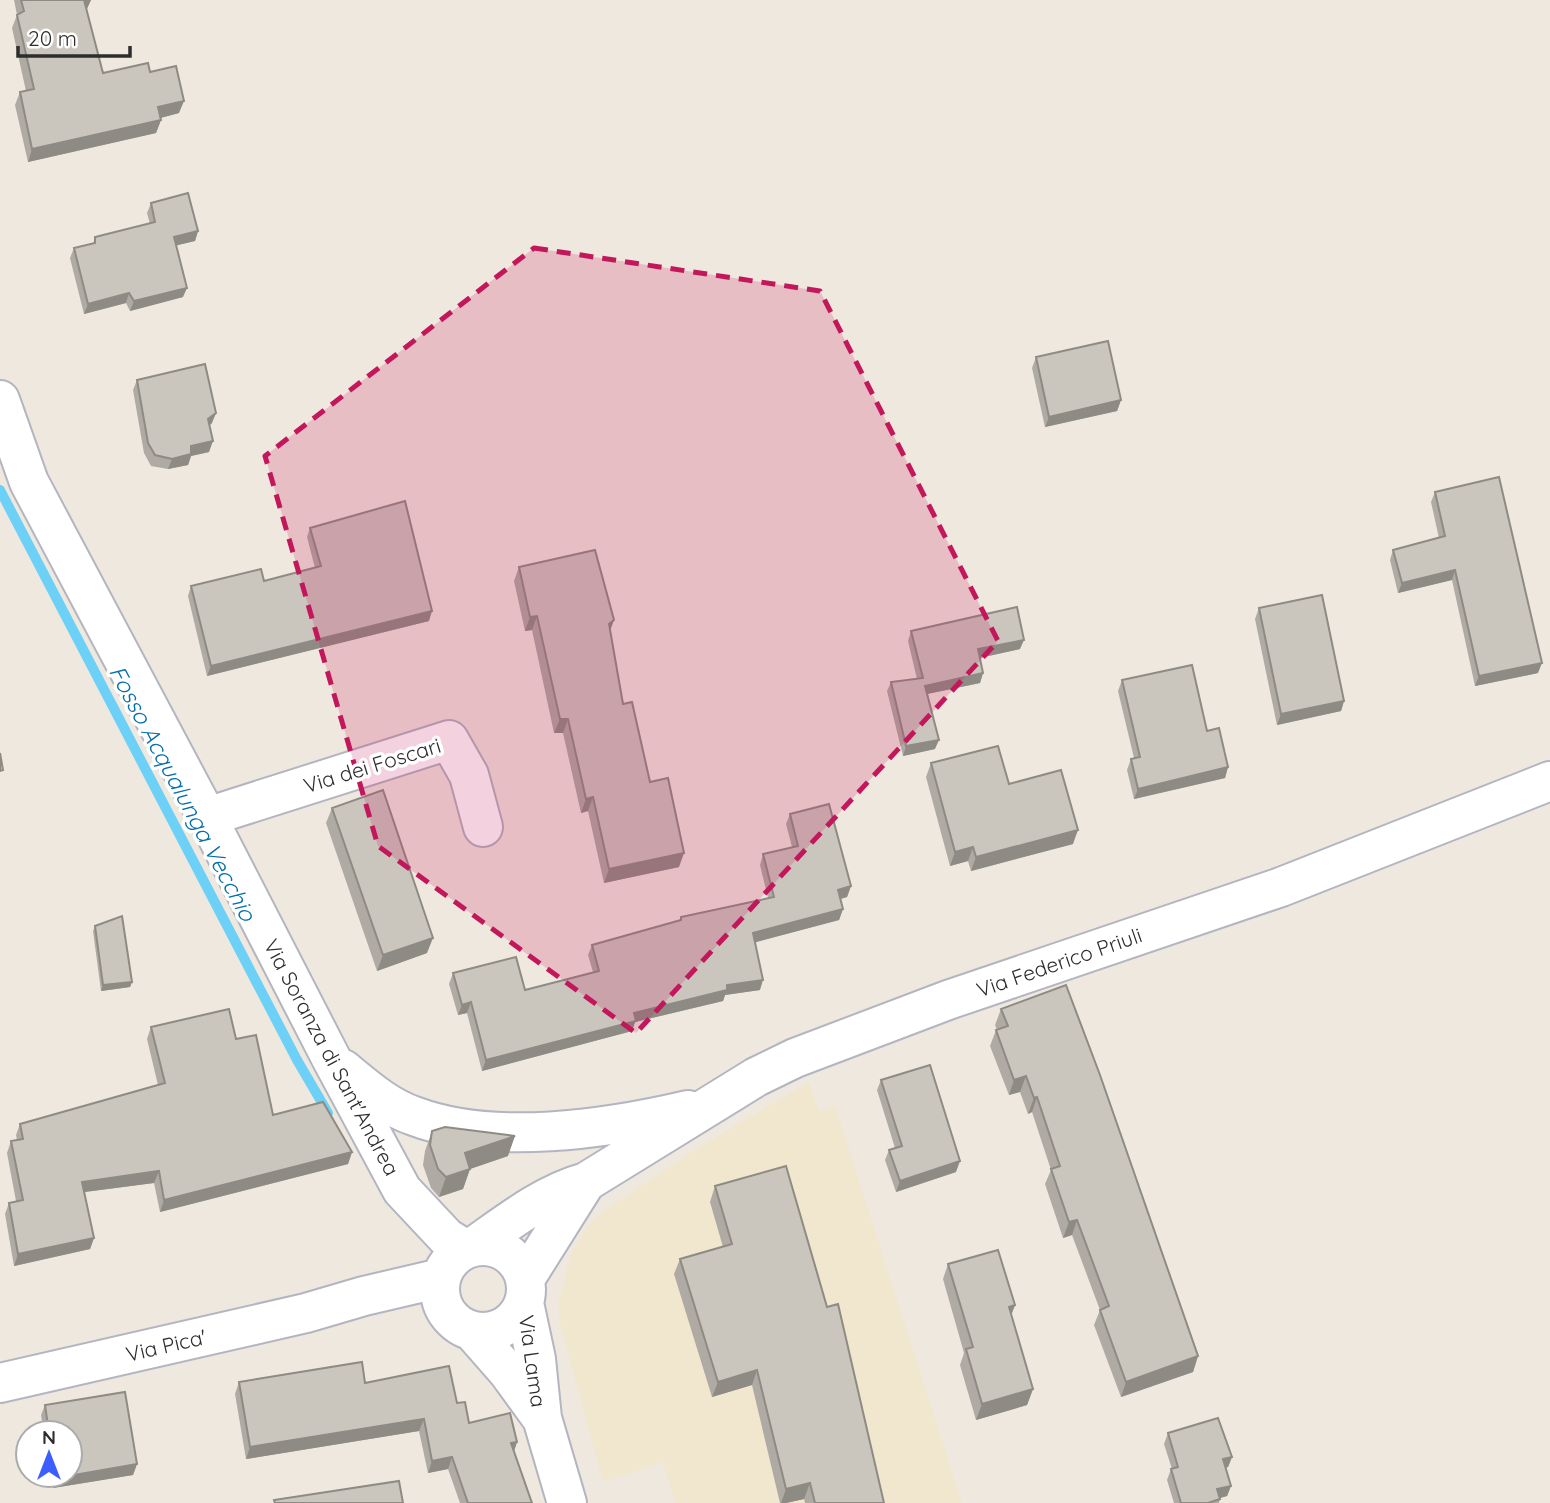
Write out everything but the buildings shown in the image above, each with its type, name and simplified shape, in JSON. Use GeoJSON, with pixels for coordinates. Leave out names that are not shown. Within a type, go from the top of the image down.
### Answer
{"type":"FeatureCollection","features":[{"type":"Feature","properties":{"kind":"street","name":"Via Soranza di Sant'Andrea"},"geometry":{"type":"LineString","coordinates":[[0,400],[29,482],[331,1058],[402,1190],[447,1237],[460,1246],[457,1261]]}},
{"type":"Feature","properties":{"kind":"street","name":"Via dei Foscari"},"geometry":{"type":"LineString","coordinates":[[207,817],[449,740],[469,775],[483,827]]}},
{"type":"Feature","properties":{"kind":"street","name":"Via Federico Priuli"},"geometry":{"type":"LineString","coordinates":[[457,1261],[541,1202],[565,1189],[586,1182],[756,1077],[836,1041],[979,989],[1281,887],[1550,782]]}},
{"type":"Feature","properties":{"kind":"street"},"geometry":{"type":"LineString","coordinates":[[331,1058],[390,1105],[414,1117],[499,1133],[575,1129],[668,1115],[727,1096]]}},
{"type":"Feature","properties":{"kind":"street","name":"Via Federico Priuli"},"geometry":{"type":"LineString","coordinates":[[525,1291],[586,1182]]}},
{"type":"Feature","properties":{"kind":"street"},"geometry":{"type":"LineString","coordinates":[[496,1248],[506,1252],[522,1269],[525,1291],[510,1324],[485,1333],[461,1325],[443,1306],[440,1291],[457,1261],[496,1248]]}},
{"type":"Feature","properties":{"kind":"street","name":"Via Pica'"},"geometry":{"type":"LineString","coordinates":[[0,1383],[332,1306],[457,1261]]}},
{"type":"Feature","properties":{"kind":"street","name":"Via Lama"},"geometry":{"type":"LineString","coordinates":[[525,1291],[542,1418],[567,1503]]}},
{"type":"Feature","properties":{"kind":"street","name":"Via Pica'"},"geometry":{"type":"LineString","coordinates":[[332,1306],[426,1311],[461,1325]]}},
{"type":"Feature","properties":{"kind":"street","name":"Via Lama"},"geometry":{"type":"LineString","coordinates":[[461,1325],[508,1372],[542,1418]]}},
{"type":"Feature","properties":{"kind":"highlighted area"},"geometry":{"type":"Polygon","coordinates":[[[534,248],[820,291],[998,641],[636,1033],[378,846],[265,456],[534,248]]]}},
{"type":"Feature","properties":{"kind":"shaded area"},"geometry":{"type":"Polygon","coordinates":[[[809,1082],[819,1111],[835,1105],[962,1503],[675,1503],[663,1462],[603,1482],[561,1328],[558,1306],[570,1256],[586,1227],[608,1208],[699,1147],[809,1082]]]}},
{"type":"Feature","properties":{"kind":"waterway","name":"Fosso Acqualunga Vecchio"},"geometry":{"type":"LineString","coordinates":[[0,490],[297,1060],[328,1113]]}}]}
